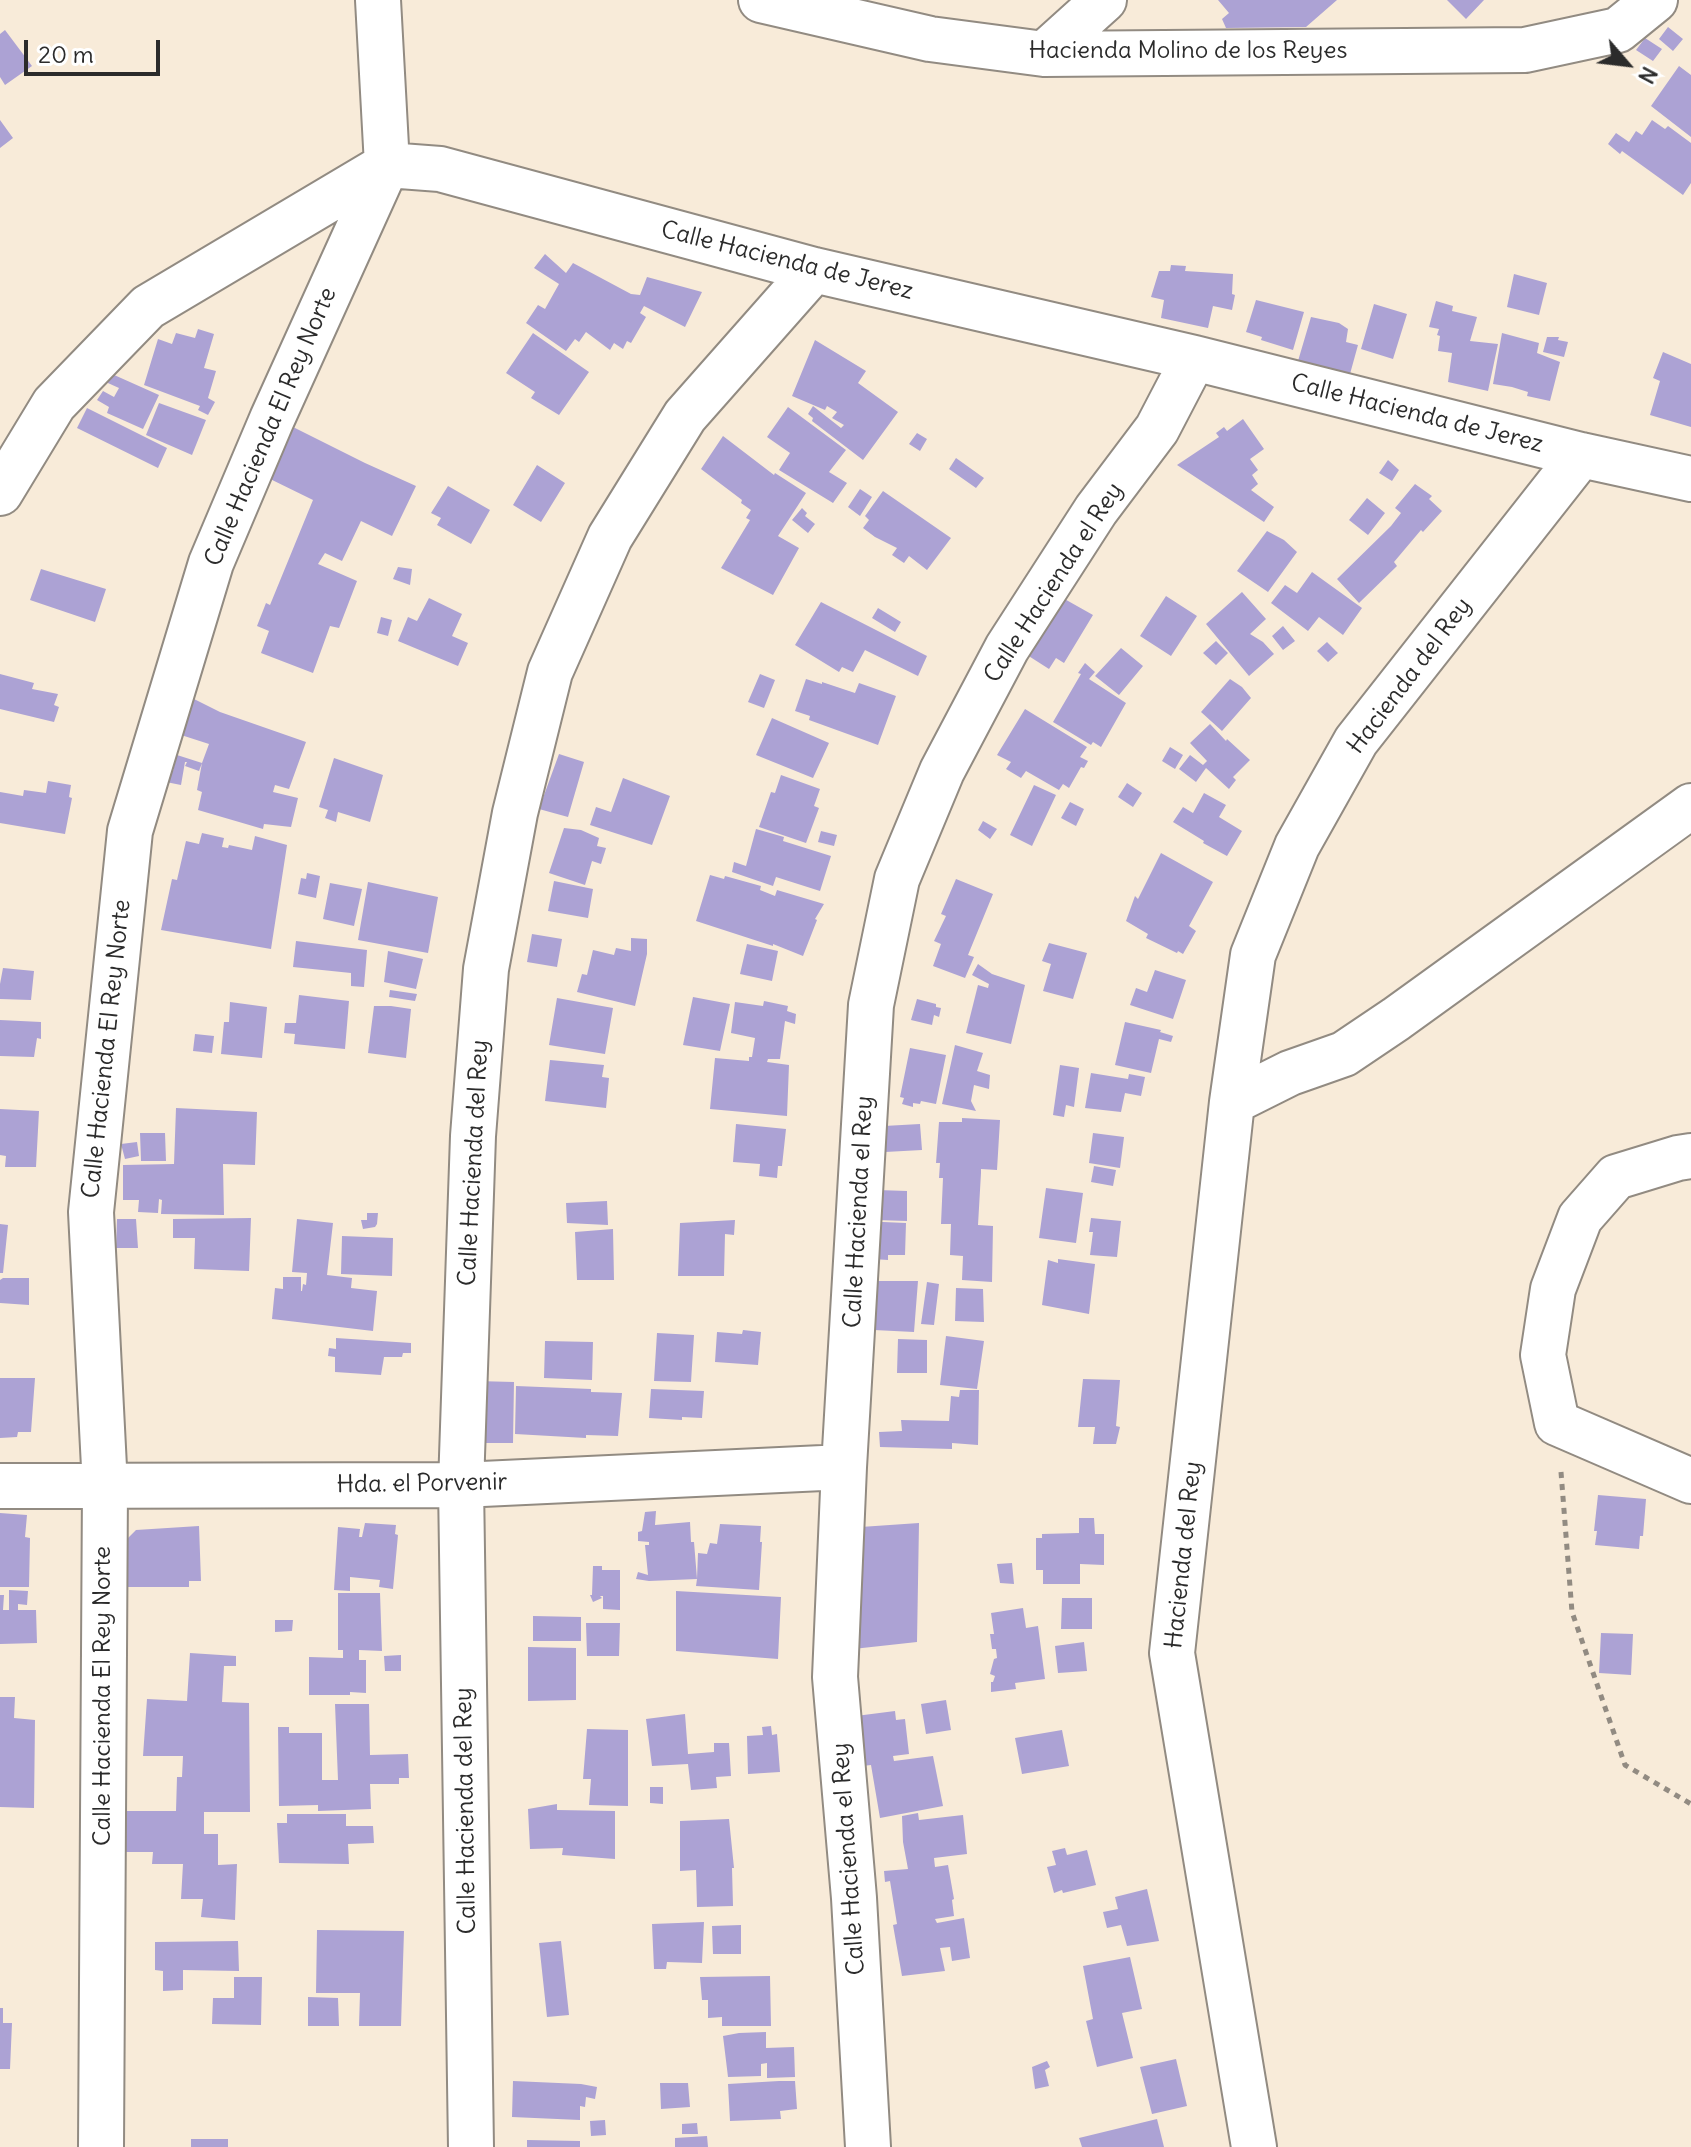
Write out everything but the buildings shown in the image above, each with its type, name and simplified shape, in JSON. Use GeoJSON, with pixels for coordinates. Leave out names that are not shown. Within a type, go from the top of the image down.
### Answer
{"type":"FeatureCollection","features":[{"type":"Feature","properties":{"kind":"street","name":"Calle Hacienda El Rey Norte"},"geometry":{"type":"LineString","coordinates":[[101,2147],[105,1487],[91,1212],[130,831],[211,563],[272,419],[387,165],[378,0]]}},
{"type":"Feature","properties":{"kind":"street","name":"Hacienda Molino de los Reyes"},"geometry":{"type":"LineString","coordinates":[[761,0],[930,39],[1044,54],[1525,50],[1618,30],[1655,0]]}},
{"type":"Feature","properties":{"kind":"street"},"geometry":{"type":"LineString","coordinates":[[1044,54],[1104,0]]}},
{"type":"Feature","properties":{"kind":"street","name":"Calle Hacienda de Jerez"},"geometry":{"type":"LineString","coordinates":[[387,165],[440,169],[814,270],[1194,358],[1581,455],[1691,479]]}},
{"type":"Feature","properties":{"kind":"street"},"geometry":{"type":"LineString","coordinates":[[0,493],[54,404],[148,307],[387,165]]}},
{"type":"Feature","properties":{"kind":"street","name":"Calle Hacienda del Rey"},"geometry":{"type":"LineString","coordinates":[[471,2147],[461,1485],[473,1136],[486,969],[515,813],[550,672],[610,537],[685,416],[814,270]]}},
{"type":"Feature","properties":{"kind":"street","name":"Calle Hacienda el Rey"},"geometry":{"type":"LineString","coordinates":[[868,2147],[854,1898],[835,1677],[871,1005],[897,879],[942,771],[1007,648],[1096,510],[1157,429],[1194,358]]}},
{"type":"Feature","properties":{"kind":"street","name":"Hacienda del Rey"},"geometry":{"type":"LineString","coordinates":[[1254,2147],[1172,1653],[1232,1102],[1253,955],[1297,846],[1356,741],[1581,455]]}},
{"type":"Feature","properties":{"kind":"street"},"geometry":{"type":"LineString","coordinates":[[1232,1102],[1290,1073],[1344,1054],[1691,806]]}},
{"type":"Feature","properties":{"kind":"street"},"geometry":{"type":"LineString","coordinates":[[1691,1156],[1616,1177],[1580,1218],[1553,1289],[1543,1355],[1557,1423],[1691,1481]]}},
{"type":"Feature","properties":{"kind":"street","name":"Hda. el Porvenir"},"geometry":{"type":"LineString","coordinates":[[0,1486],[461,1485],[844,1467]]}},
{"type":"Feature","properties":{"kind":"path"},"geometry":{"type":"LineString","coordinates":[[1557,1423],[1572,1612],[1625,1765],[1691,1804]]}}]}
